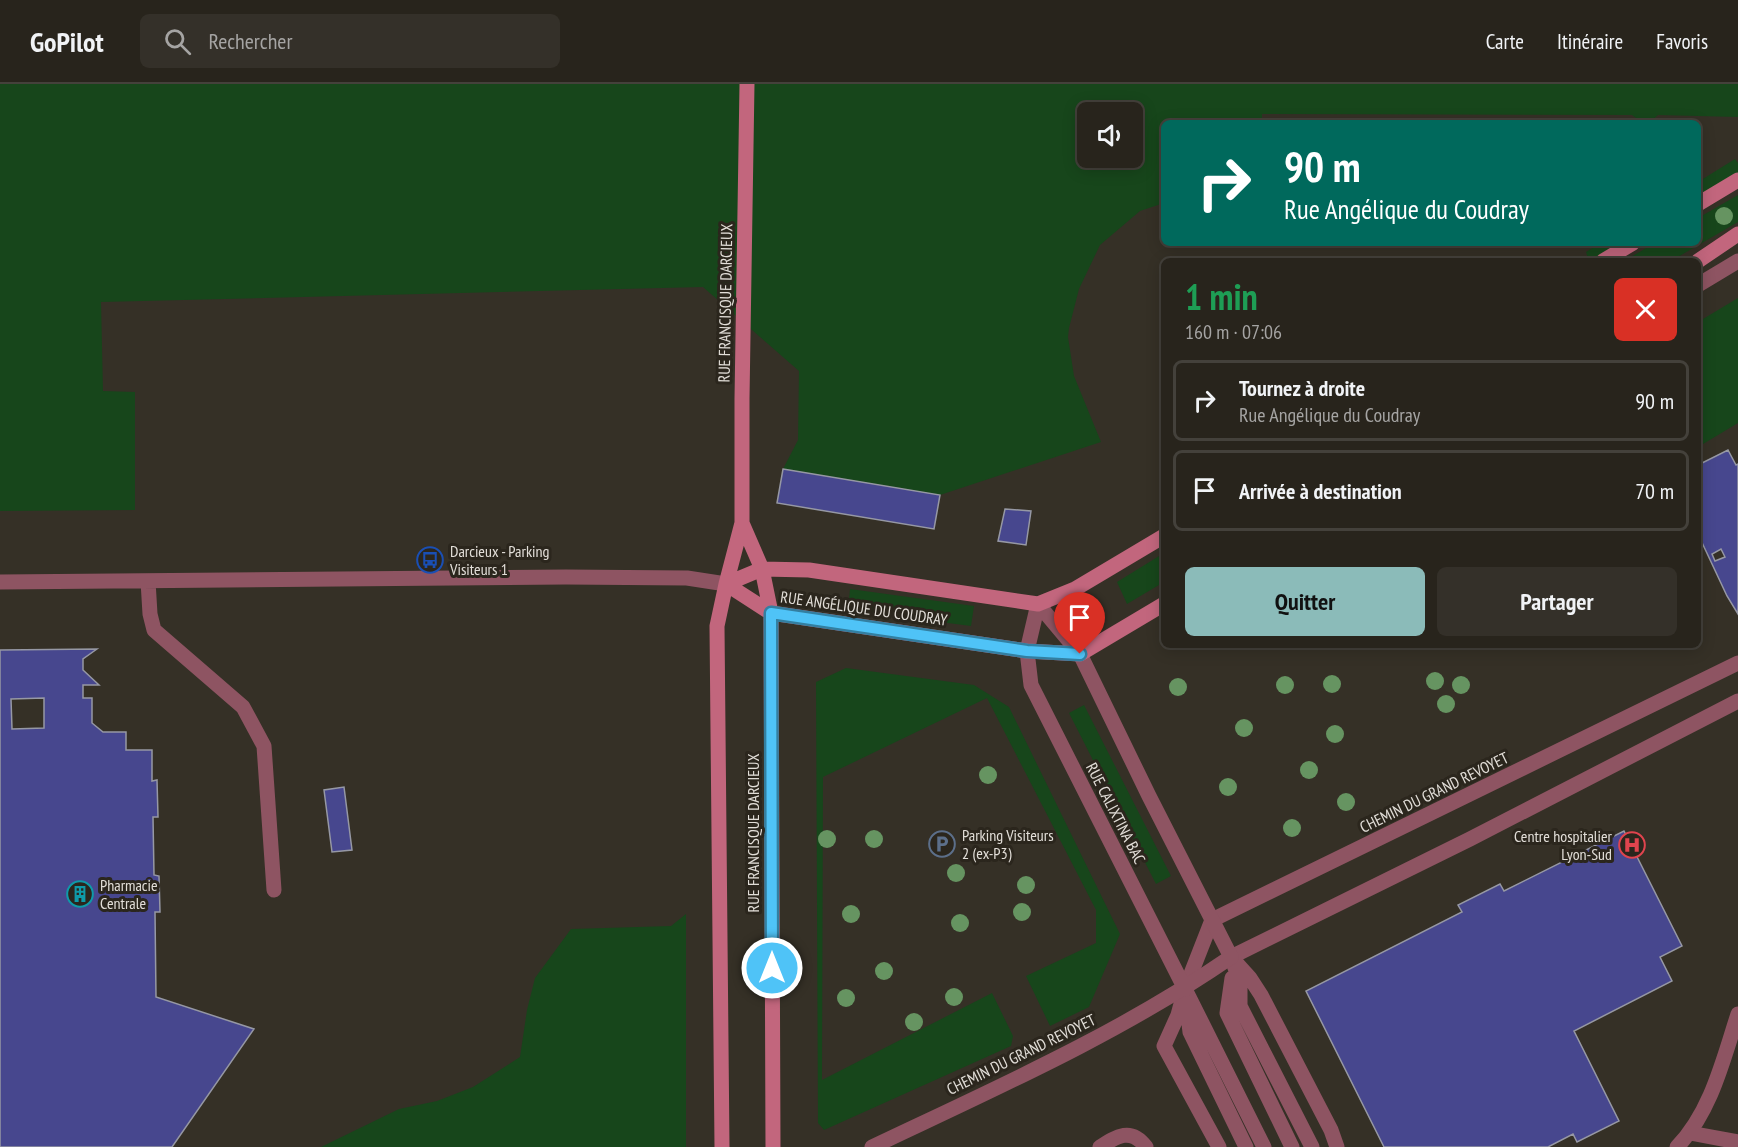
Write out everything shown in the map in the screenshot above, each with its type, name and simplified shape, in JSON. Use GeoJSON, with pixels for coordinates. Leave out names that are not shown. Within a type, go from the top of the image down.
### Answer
{"type":"FeatureCollection","features":[{"type":"Feature","properties":{"kind":"street","name":"RUE FRANCISQUE DARCIEUX"},"geometry":{"type":"LineString","coordinates":[[722,1147],[717,626],[742,523],[742,353],[747,84]]}},
{"type":"Feature","properties":{"kind":"street"},"geometry":{"type":"LineString","coordinates":[[1701,202],[1738,180]]}},
{"type":"Feature","properties":{"kind":"street"},"geometry":{"type":"LineString","coordinates":[[1701,259],[1738,234]]}},
{"type":"Feature","properties":{"kind":"street"},"geometry":{"type":"LineString","coordinates":[[1608,258],[1628,246]]}},
{"type":"Feature","properties":{"kind":"street"},"geometry":{"type":"LineString","coordinates":[[1701,283],[1738,261]]}},
{"type":"Feature","properties":{"kind":"street","name":"RUE FRANCISQUE DARCIEUX"},"geometry":{"type":"LineString","coordinates":[[742,523],[762,569],[771,613],[773,1147]]}},
{"type":"Feature","properties":{"kind":"street"},"geometry":{"type":"LineString","coordinates":[[1161,538],[1075,589],[1038,604],[1080,654],[1231,957],[1240,982],[1240,1006],[1312,1147]]}},
{"type":"Feature","properties":{"kind":"street","name":"RUE ANGÉLIQUE DU COUDRAY"},"geometry":{"type":"LineString","coordinates":[[726,584],[762,569],[809,570],[1038,604]]}},
{"type":"Feature","properties":{"kind":"street"},"geometry":{"type":"LineString","coordinates":[[0,582],[566,577],[687,578],[726,584]]}},
{"type":"Feature","properties":{"kind":"street"},"geometry":{"type":"LineString","coordinates":[[148,581],[150,614],[154,630],[243,707],[264,746],[274,890]]}},
{"type":"Feature","properties":{"kind":"street","name":"RUE ANGÉLIQUE DU COUDRAY"},"geometry":{"type":"LineString","coordinates":[[726,584],[771,613],[1027,651],[1080,654]]}},
{"type":"Feature","properties":{"kind":"street","name":"RUE CALIXTINA BAC"},"geometry":{"type":"LineString","coordinates":[[1038,604],[1027,651],[1031,685],[1264,1147]]}},
{"type":"Feature","properties":{"kind":"street"},"geometry":{"type":"LineString","coordinates":[[1080,654],[1161,606]]}},
{"type":"Feature","properties":{"kind":"street","name":"CHEMIN DU GRAND REVOYET"},"geometry":{"type":"LineString","coordinates":[[1212,920],[1738,663]]}},
{"type":"Feature","properties":{"kind":"street","name":"CHEMIN DU GRAND REVOYET"},"geometry":{"type":"LineString","coordinates":[[872,1147],[1054,1059],[1185,988],[1231,957],[1738,701]]}},
{"type":"Feature","properties":{"kind":"street"},"geometry":{"type":"LineString","coordinates":[[1212,920],[1185,988],[1178,1015],[1164,1046],[1219,1147]]}},
{"type":"Feature","properties":{"kind":"street"},"geometry":{"type":"LineString","coordinates":[[1231,957],[1232,987],[1227,1013],[1292,1147]]}},
{"type":"Feature","properties":{"kind":"street"},"geometry":{"type":"LineString","coordinates":[[1231,957],[1250,978],[1261,995],[1331,1130],[1337,1147]]}},
{"type":"Feature","properties":{"kind":"street"},"geometry":{"type":"LineString","coordinates":[[1185,988],[1190,1032],[1246,1147]]}},
{"type":"Feature","properties":{"kind":"street"},"geometry":{"type":"LineString","coordinates":[[1677,1147],[1690,1133],[1712,1092],[1738,1014]]}},
{"type":"Feature","properties":{"kind":"street"},"geometry":{"type":"LineString","coordinates":[[1690,1133],[1738,1142]]}},
{"type":"Feature","properties":{"kind":"street"},"geometry":{"type":"LineString","coordinates":[[1100,1147],[1120,1135],[1131,1135],[1146,1147]]}},
{"type":"Feature","properties":{"kind":"green space"},"geometry":{"type":"Polygon","coordinates":[[[0,84],[1738,84],[1738,117],[1658,115],[1651,120],[1640,120],[1632,115],[1262,114],[1262,120],[1161,120],[1161,204],[1140,211],[1100,245],[1079,289],[1069,328],[1068,337],[1074,376],[1101,442],[940,495],[783,469],[798,440],[799,371],[703,287],[101,302],[103,391],[135,392],[135,510],[0,511],[0,84]]]}},
{"type":"Feature","properties":{"kind":"green space"},"geometry":{"type":"Polygon","coordinates":[[[1735,159],[1738,163],[1738,173],[1701,195],[1701,180],[1735,159]]]}},
{"type":"Feature","properties":{"kind":"green space"},"geometry":{"type":"Polygon","coordinates":[[[1738,195],[1738,222],[1701,244],[1701,216],[1738,195]]]}},
{"type":"Feature","properties":{"kind":"green space"},"geometry":{"type":"Polygon","coordinates":[[[1595,246],[1617,246],[1598,258],[1588,258],[1586,252],[1595,246]]]}},
{"type":"Feature","properties":{"kind":"green space"},"geometry":{"type":"Polygon","coordinates":[[[1650,246],[1697,246],[1676,258],[1629,258],[1650,246]]]}},
{"type":"Feature","properties":{"kind":"green space"},"geometry":{"type":"Polygon","coordinates":[[[1738,298],[1738,423],[1701,445],[1701,320],[1738,298]]]}},
{"type":"Feature","properties":{"kind":"green space"},"geometry":{"type":"Polygon","coordinates":[[[1161,555],[1161,584],[1127,604],[1117,582],[1161,555]]]}},
{"type":"Feature","properties":{"kind":"green space"},"geometry":{"type":"Polygon","coordinates":[[[850,589],[974,606],[971,626],[848,610],[850,589]]]}},
{"type":"Feature","properties":{"kind":"green space"},"geometry":{"type":"Polygon","coordinates":[[[846,668],[974,685],[1009,707],[1120,934],[1089,1007],[1050,1026],[1026,976],[1096,943],[1096,910],[987,698],[823,777],[822,1080],[992,993],[1013,1036],[1011,1046],[824,1130],[818,1123],[816,682],[846,668]]]}},
{"type":"Feature","properties":{"kind":"green space"},"geometry":{"type":"Polygon","coordinates":[[[1084,705],[1171,876],[1156,884],[1069,713],[1084,705]]]}},
{"type":"Feature","properties":{"kind":"green space"},"geometry":{"type":"Polygon","coordinates":[[[686,914],[686,1147],[321,1147],[399,1109],[437,1101],[473,1087],[520,1057],[527,1010],[535,978],[571,929],[671,926],[686,914]]]}},
{"type":"Feature","properties":{"kind":"building"},"geometry":{"type":"Polygon","coordinates":[[[1728,450],[1736,465],[1738,464],[1738,614],[1701,540],[1701,464],[1728,450]]]}},
{"type":"Feature","properties":{"kind":"building"},"geometry":{"type":"Polygon","coordinates":[[[783,469],[940,495],[934,529],[777,503],[783,469]]]}},
{"type":"Feature","properties":{"kind":"building"},"geometry":{"type":"Polygon","coordinates":[[[1005,509],[1031,511],[1026,545],[998,541],[1005,509]]]}},
{"type":"Feature","properties":{"kind":"building"},"geometry":{"type":"Polygon","coordinates":[[[1721,549],[1725,557],[1715,561],[1712,554],[1721,549]]]}},
{"type":"Feature","properties":{"kind":"building","name":"Pharmacie Centrale"},"geometry":{"type":"Polygon","coordinates":[[[97,649],[83,659],[83,670],[99,685],[83,685],[83,698],[92,698],[92,723],[103,732],[126,732],[126,750],[152,750],[152,781],[157,780],[158,817],[153,817],[154,875],[159,876],[160,912],[155,912],[156,997],[254,1029],[172,1147],[0,1147],[0,650],[97,649]],[[44,698],[11,699],[12,729],[44,728],[44,698]]]}},
{"type":"Feature","properties":{"kind":"building"},"geometry":{"type":"Polygon","coordinates":[[[344,787],[352,850],[332,852],[324,790],[344,787]]]}},
{"type":"Feature","properties":{"kind":"building"},"geometry":{"type":"Polygon","coordinates":[[[1624,831],[1682,946],[1660,957],[1672,981],[1574,1031],[1619,1121],[1577,1142],[1573,1134],[1548,1147],[1384,1147],[1306,991],[1462,912],[1458,905],[1500,884],[1504,891],[1624,831]]]}},
{"type":"Feature","properties":{"kind":"place","name":"Darcieux - Parking Visiteurs 1"},"geometry":{"type":"Point","coordinates":[430,560]}},
{"type":"Feature","properties":{"kind":"place","name":"Parking Visiteurs 2 (ex-P3)"},"geometry":{"type":"Point","coordinates":[942,844]}},
{"type":"Feature","properties":{"kind":"place","name":"Centre hospitalier Lyon-Sud"},"geometry":{"type":"Point","coordinates":[1632,845]}},
{"type":"Feature","properties":{"kind":"place","name":"Pharmacie Centrale"},"geometry":{"type":"Point","coordinates":[80,894]}},
{"type":"Feature","properties":{"kind":"route"},"geometry":{"type":"LineString","coordinates":[[772,968],[771,613],[1027,651],[1080,654]]}}]}
